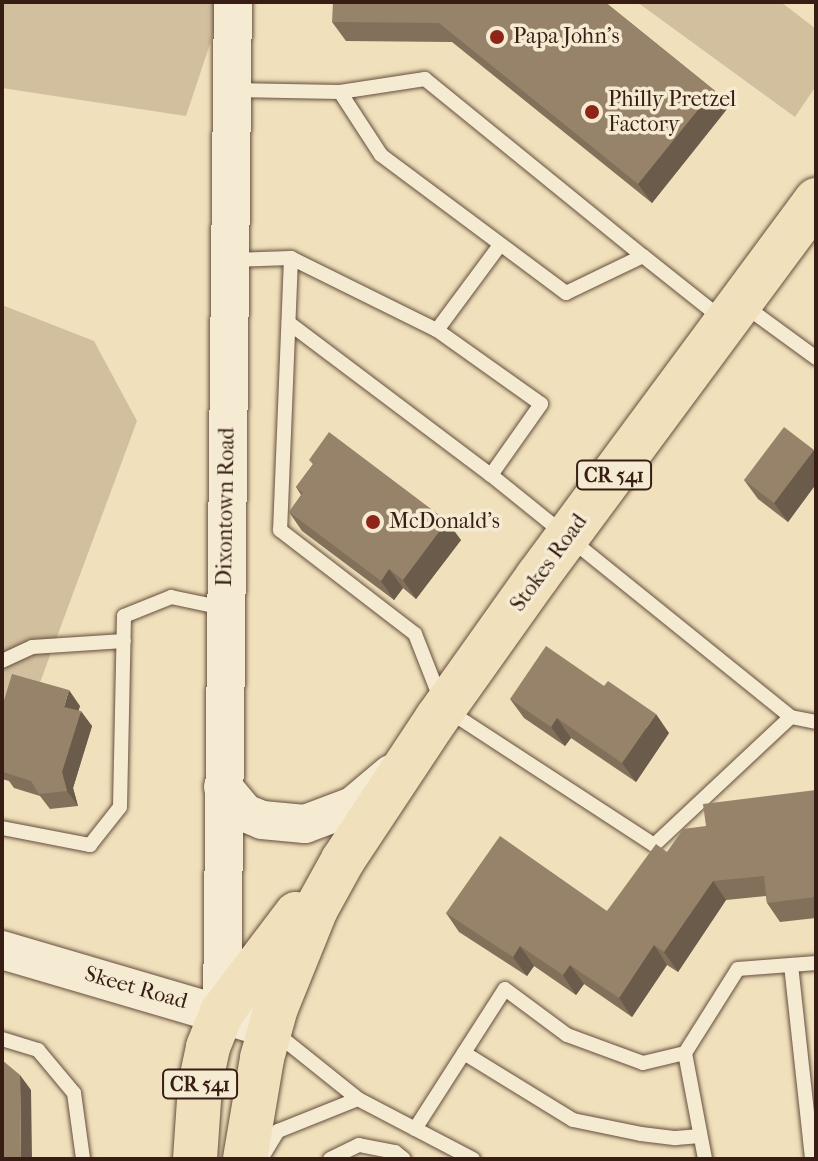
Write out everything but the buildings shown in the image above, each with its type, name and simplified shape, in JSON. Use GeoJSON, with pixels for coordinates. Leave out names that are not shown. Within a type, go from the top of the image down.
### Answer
{"type":"FeatureCollection","features":[{"type":"Feature","properties":{"kind":"main road","name":"Stokes Road"},"geometry":{"type":"LineString","coordinates":[[245,1159],[270,1029],[293,958],[316,909],[373,813],[567,537],[816,200]]}},
{"type":"Feature","properties":{"kind":"main road","name":"Stokes Road"},"geometry":{"type":"LineString","coordinates":[[195,1159],[200,1085],[208,1047],[222,1012],[373,813]]}},
{"type":"Feature","properties":{"kind":"main road"},"geometry":{"type":"LineString","coordinates":[[221,1159],[222,1012]]}},
{"type":"Feature","properties":{"kind":"street","name":"Dixontown Road"},"geometry":{"type":"LineString","coordinates":[[222,1012],[233,2]]}},
{"type":"Feature","properties":{"kind":"street"},"geometry":{"type":"LineString","coordinates":[[223,787],[245,813],[262,820],[305,824],[353,806],[414,752]]}},
{"type":"Feature","properties":{"kind":"street","name":"Skeet Road"},"geometry":{"type":"LineString","coordinates":[[2,950],[222,1012],[270,1029]]}},
{"type":"Feature","properties":{"kind":"lane"},"geometry":{"type":"LineString","coordinates":[[232,90],[340,92],[425,79],[643,256],[734,313],[816,358]]}},
{"type":"Feature","properties":{"kind":"lane"},"geometry":{"type":"LineString","coordinates":[[340,92],[381,155],[566,293],[643,256]]}},
{"type":"Feature","properties":{"kind":"lane"},"geometry":{"type":"LineString","coordinates":[[437,330],[500,245]]}},
{"type":"Feature","properties":{"kind":"lane"},"geometry":{"type":"LineString","coordinates":[[291,258],[280,530],[415,634],[444,708],[654,845],[791,717]]}},
{"type":"Feature","properties":{"kind":"lane"},"geometry":{"type":"LineString","coordinates":[[231,260],[291,258],[437,330],[541,404],[491,475]]}},
{"type":"Feature","properties":{"kind":"lane"},"geometry":{"type":"LineString","coordinates":[[289,323],[491,475],[791,717],[816,722]]}},
{"type":"Feature","properties":{"kind":"lane"},"geometry":{"type":"LineString","coordinates":[[2,828],[90,845],[120,807],[124,616],[171,597],[224,608]]}},
{"type":"Feature","properties":{"kind":"lane"},"geometry":{"type":"LineString","coordinates":[[2,661],[32,647],[124,641]]}},
{"type":"Feature","properties":{"kind":"lane"},"geometry":{"type":"LineString","coordinates":[[705,1159],[685,1053],[738,969],[816,963]]}},
{"type":"Feature","properties":{"kind":"lane"},"geometry":{"type":"LineString","coordinates":[[791,965],[812,1159]]}},
{"type":"Feature","properties":{"kind":"lane"},"geometry":{"type":"LineString","coordinates":[[415,1129],[505,989],[567,1035],[643,1063],[685,1053]]}},
{"type":"Feature","properties":{"kind":"lane"},"geometry":{"type":"LineString","coordinates":[[270,1029],[358,1099],[473,1159]]}},
{"type":"Feature","properties":{"kind":"lane"},"geometry":{"type":"LineString","coordinates":[[2,1039],[38,1050],[74,1093],[83,1159]]}},
{"type":"Feature","properties":{"kind":"lane"},"geometry":{"type":"LineString","coordinates":[[464,1053],[573,1120],[641,1134],[676,1138],[700,1136]]}},
{"type":"Feature","properties":{"kind":"lane"},"geometry":{"type":"LineString","coordinates":[[261,1159],[278,1131],[358,1099]]}},
{"type":"Feature","properties":{"kind":"lane"},"geometry":{"type":"LineString","coordinates":[[330,1159],[359,1145],[395,1152],[404,1159]]}},
{"type":"Feature","properties":{"kind":"shaded area"},"geometry":{"type":"Polygon","coordinates":[[[2,2],[224,2],[186,116],[2,88],[2,2]]]}},
{"type":"Feature","properties":{"kind":"shaded area"},"geometry":{"type":"Polygon","coordinates":[[[637,2],[781,2],[816,29],[816,86],[795,117],[637,2]]]}},
{"type":"Feature","properties":{"kind":"shaded area"},"geometry":{"type":"Polygon","coordinates":[[[2,305],[94,341],[137,421],[2,785],[2,305]]]}},
{"type":"Feature","properties":{"kind":"place","name":"Papa John's"},"geometry":{"type":"Point","coordinates":[497,37]}},
{"type":"Feature","properties":{"kind":"place","name":"Philly Pretzel Factory"},"geometry":{"type":"Point","coordinates":[592,112]}},
{"type":"Feature","properties":{"kind":"place","name":"McDonald's"},"geometry":{"type":"Point","coordinates":[373,522]}}]}
